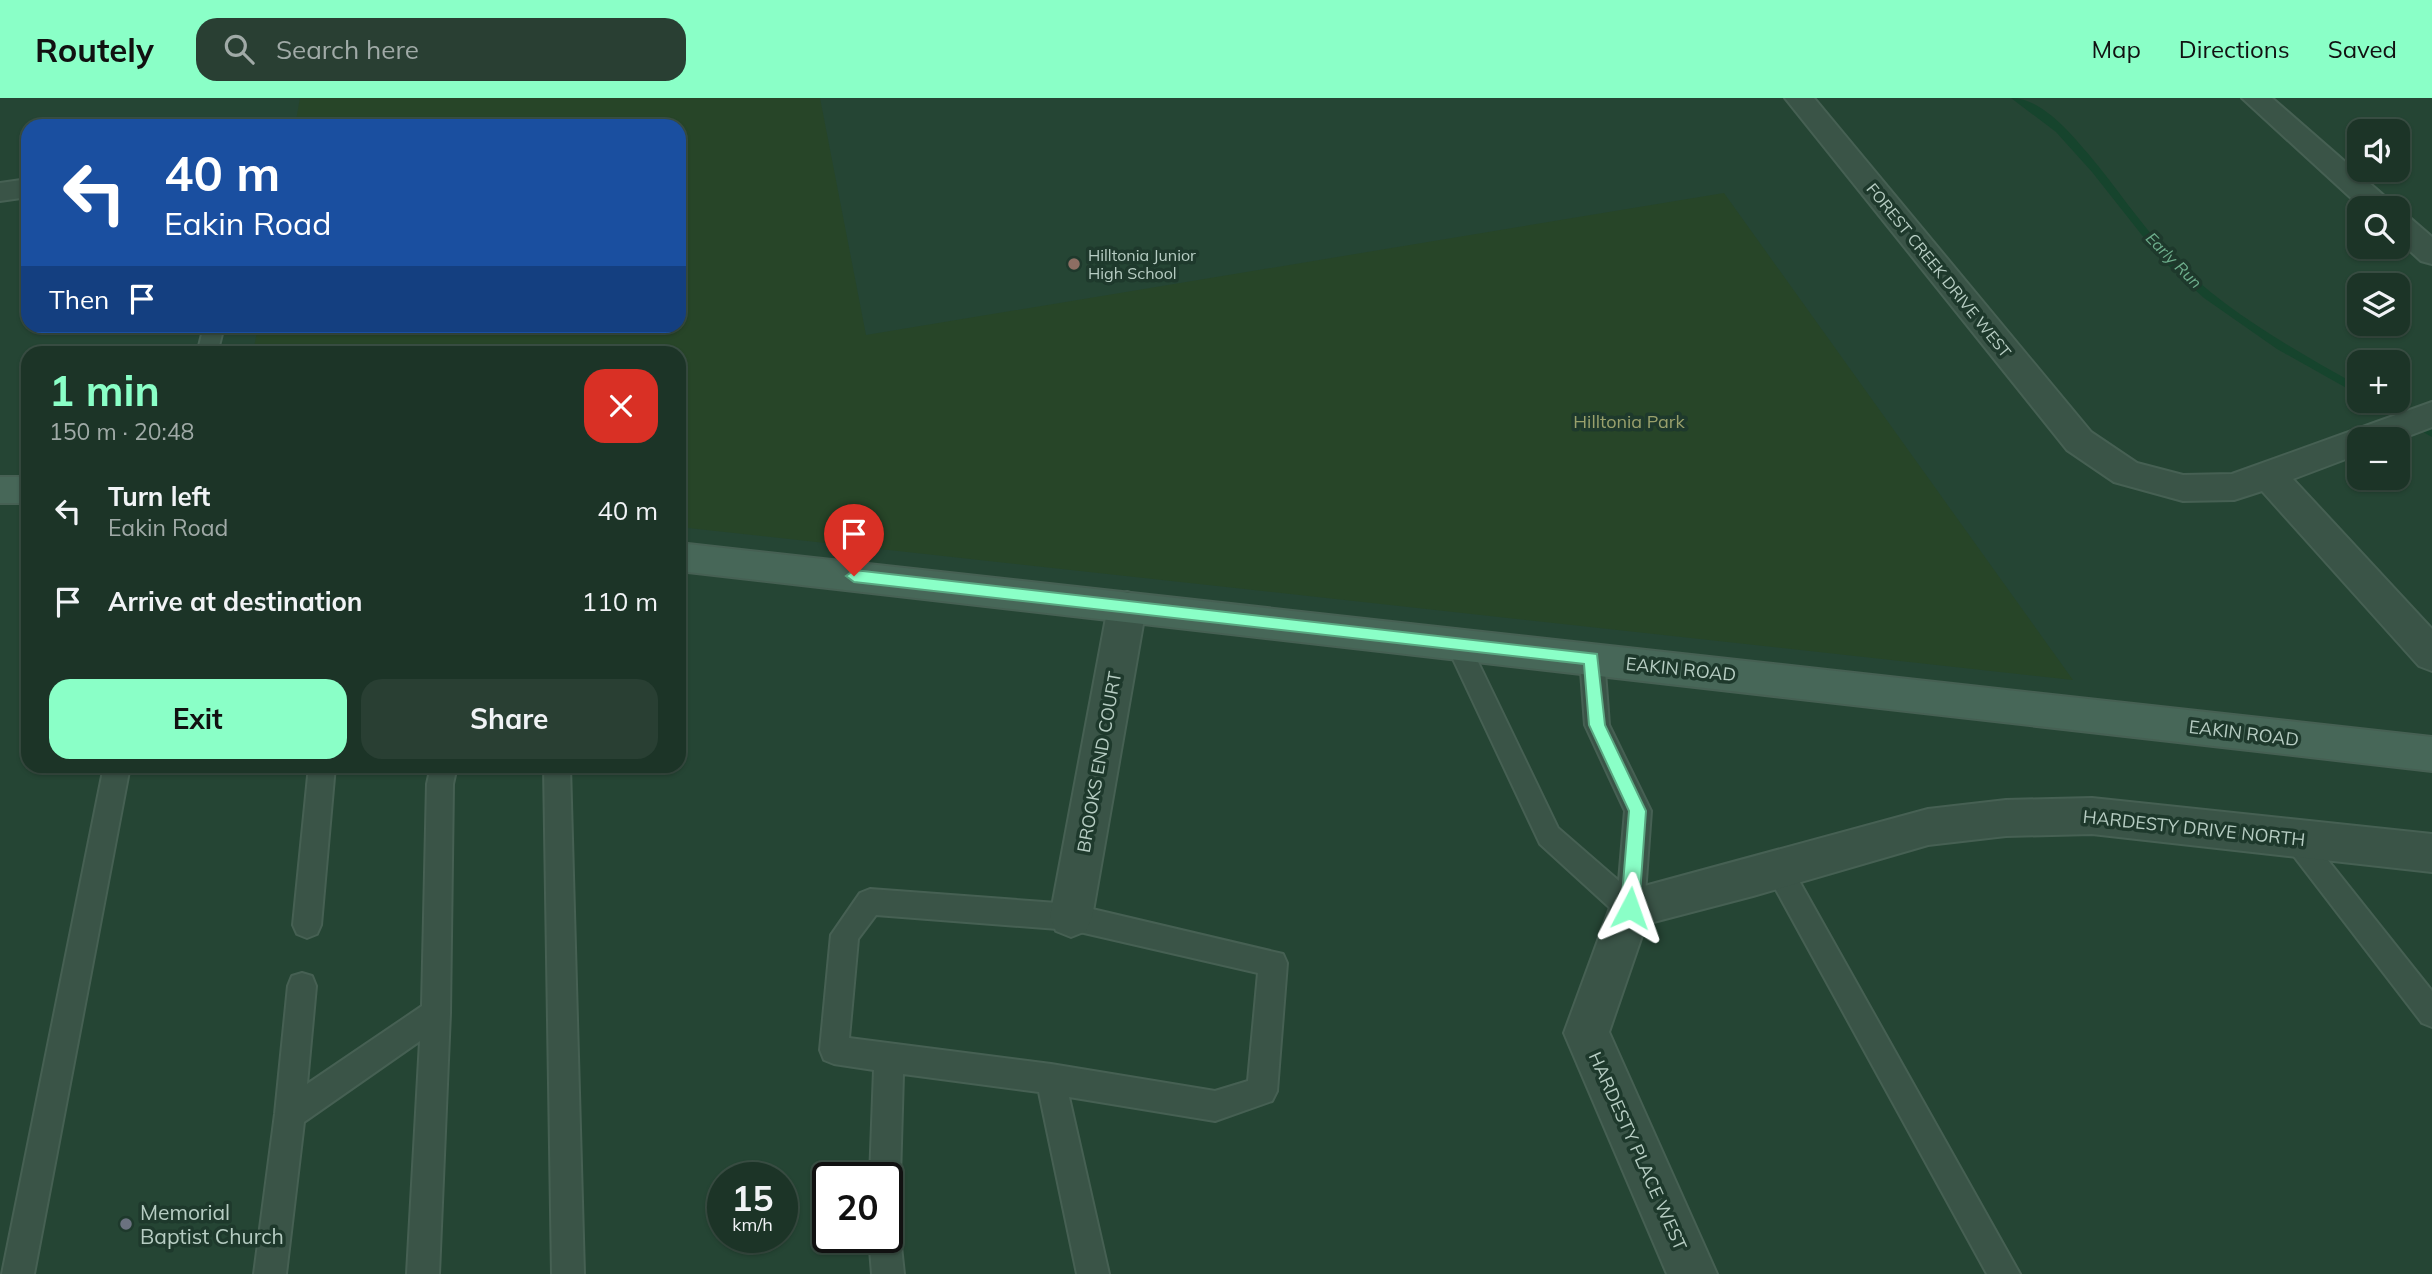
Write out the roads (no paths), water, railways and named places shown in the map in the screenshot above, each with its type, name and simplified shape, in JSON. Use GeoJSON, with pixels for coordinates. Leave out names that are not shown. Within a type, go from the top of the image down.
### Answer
{"type":"FeatureCollection","features":[{"type":"Feature","properties":{"kind":"street","name":"FOREST CREEK DRIVE WEST"},"geometry":{"type":"LineString","coordinates":[[1799,98],[2079,441],[2126,473],[2183,488],[2234,487],[2347,446]]}},
{"type":"Feature","properties":{"kind":"street"},"geometry":{"type":"LineString","coordinates":[[2256,98],[2366,196]]}},
{"type":"Feature","properties":{"kind":"street"},"geometry":{"type":"LineString","coordinates":[[0,192],[21,189]]}},
{"type":"Feature","properties":{"kind":"street"},"geometry":{"type":"LineString","coordinates":[[2410,234],[2432,254]]}},
{"type":"Feature","properties":{"kind":"street"},"geometry":{"type":"LineString","coordinates":[[2397,427],[2419,419]]}},
{"type":"Feature","properties":{"kind":"street"},"geometry":{"type":"LineString","coordinates":[[2269,476],[2432,655]]}},
{"type":"Feature","properties":{"kind":"street"},"geometry":{"type":"LineString","coordinates":[[0,490],[21,490]]}},
{"type":"Feature","properties":{"kind":"street","name":"EAKIN ROAD"},"geometry":{"type":"LineString","coordinates":[[686,558],[2432,754]]}},
{"type":"Feature","properties":{"kind":"street","name":"BROOKS END COURT"},"geometry":{"type":"LineString","coordinates":[[1071,917],[1127,607]]}},
{"type":"Feature","properties":{"kind":"street","name":"HARDESTY DRIVE NORTH"},"geometry":{"type":"LineString","coordinates":[[1630,908],[1779,870],[1928,827],[2006,818],[2092,816],[2432,853]]}},
{"type":"Feature","properties":{"kind":"street","name":"HARDESTY PLACE WEST"},"geometry":{"type":"LineString","coordinates":[[1630,908],[1586,1033],[1692,1274]]}},
{"type":"Feature","properties":{"kind":"lane"},"geometry":{"type":"LineString","coordinates":[[1458,644],[1549,836],[1630,908]]}},
{"type":"Feature","properties":{"kind":"lane","name":"HARDESTY PLACE WEST"},"geometry":{"type":"LineString","coordinates":[[1592,658],[1597,725],[1637,811],[1630,908]]}},
{"type":"Feature","properties":{"kind":"lane"},"geometry":{"type":"LineString","coordinates":[[18,1274],[116,773]]}},
{"type":"Feature","properties":{"kind":"lane"},"geometry":{"type":"LineString","coordinates":[[307,925],[320,773]]}},
{"type":"Feature","properties":{"kind":"lane"},"geometry":{"type":"LineString","coordinates":[[423,1274],[436,1013],[442,773]]}},
{"type":"Feature","properties":{"kind":"lane"},"geometry":{"type":"LineString","coordinates":[[557,773],[568,1274]]}},
{"type":"Feature","properties":{"kind":"lane"},"geometry":{"type":"LineString","coordinates":[[2295,838],[2432,1013]]}},
{"type":"Feature","properties":{"kind":"lane"},"geometry":{"type":"LineString","coordinates":[[1779,870],[2004,1274]]}},
{"type":"Feature","properties":{"kind":"lane"},"geometry":{"type":"LineString","coordinates":[[870,902],[1071,917],[1273,962],[1262,1091],[1215,1106],[1051,1079],[834,1050],[845,935],[870,902]]}},
{"type":"Feature","properties":{"kind":"lane"},"geometry":{"type":"LineString","coordinates":[[270,1274],[290,1114],[302,986]]}},
{"type":"Feature","properties":{"kind":"lane"},"geometry":{"type":"LineString","coordinates":[[290,1114],[436,1013]]}},
{"type":"Feature","properties":{"kind":"lane"},"geometry":{"type":"LineString","coordinates":[[886,1162],[889,1058]]}},
{"type":"Feature","properties":{"kind":"lane"},"geometry":{"type":"LineString","coordinates":[[1051,1079],[1093,1274]]}},
{"type":"Feature","properties":{"kind":"lane"},"geometry":{"type":"LineString","coordinates":[[886,1253],[888,1274]]}},
{"type":"Feature","properties":{"kind":"waterway","name":"Early Run"},"geometry":{"type":"LineString","coordinates":[[2016,98],[2039,112],[2079,149],[2146,235],[2186,276],[2256,330],[2347,384]]}},
{"type":"Feature","properties":{"kind":"waterway","name":"Early Run"},"geometry":{"type":"LineString","coordinates":[[2398,413],[2432,432]]}},
{"type":"Feature","properties":{"kind":"place","name":"Hilltonia Junior High School"},"geometry":{"type":"Point","coordinates":[1074,264]}},
{"type":"Feature","properties":{"kind":"place","name":"Memorial Baptist Church"},"geometry":{"type":"Point","coordinates":[126,1224]}},
{"type":"Feature","properties":{"kind":"park label","name":"Hilltonia Park"},"geometry":{"type":"Point","coordinates":[1629,421]}}]}
